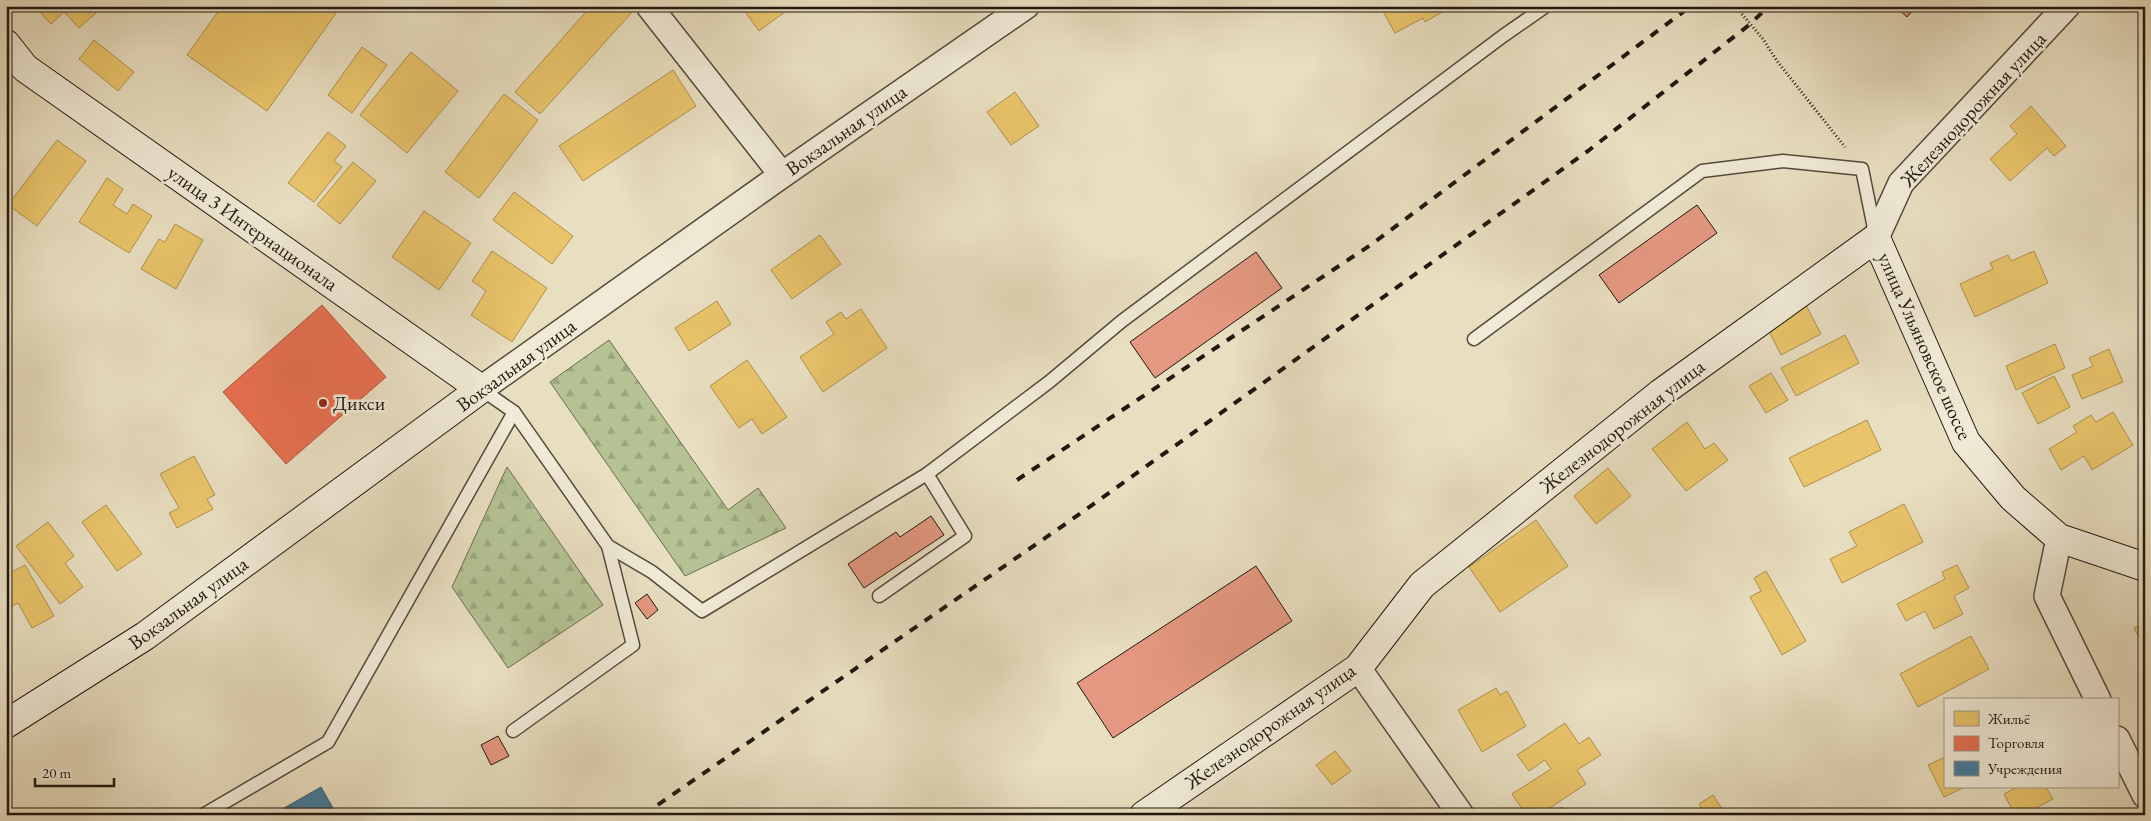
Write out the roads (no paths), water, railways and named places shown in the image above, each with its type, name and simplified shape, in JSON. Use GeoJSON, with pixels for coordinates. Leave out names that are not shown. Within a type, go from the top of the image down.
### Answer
{"type":"FeatureCollection","features":[{"type":"Feature","properties":{"kind":"street"},"geometry":{"type":"LineString","coordinates":[[649,6],[782,175]]}},
{"type":"Feature","properties":{"kind":"street","name":"Вокзальная улица"},"geometry":{"type":"LineString","coordinates":[[6,724],[145,636],[481,389],[782,175],[1026,6]]}},
{"type":"Feature","properties":{"kind":"street","name":"Железнодорожная улица"},"geometry":{"type":"LineString","coordinates":[[1144,815],[1358,668],[1422,585],[1660,393],[1876,238],[1901,183],[2067,6]]}},
{"type":"Feature","properties":{"kind":"street","name":"улица 3 Интернационала"},"geometry":{"type":"LineString","coordinates":[[6,44],[25,68],[481,389]]}},
{"type":"Feature","properties":{"kind":"street","name":"улица Ульяновское шоссе"},"geometry":{"type":"LineString","coordinates":[[1876,238],[1966,442],[2013,498],[2059,538],[2145,567]]}},
{"type":"Feature","properties":{"kind":"street"},"geometry":{"type":"LineString","coordinates":[[2059,538],[2046,596],[2097,698]]}},
{"type":"Feature","properties":{"kind":"street"},"geometry":{"type":"LineString","coordinates":[[1358,668],[1461,815]]}},
{"type":"Feature","properties":{"kind":"street"},"geometry":{"type":"LineString","coordinates":[[2118,741],[2145,795]]}},
{"type":"Feature","properties":{"kind":"lane"},"geometry":{"type":"LineString","coordinates":[[608,546],[652,572],[702,611],[927,474],[1049,382],[1122,321],[1503,36],[1546,6]]}},
{"type":"Feature","properties":{"kind":"lane"},"geometry":{"type":"LineString","coordinates":[[1474,339],[1702,171],[1783,161],[1862,169],[1876,238]]}},
{"type":"Feature","properties":{"kind":"lane"},"geometry":{"type":"LineString","coordinates":[[481,389],[514,412],[608,546],[634,645],[514,731]]}},
{"type":"Feature","properties":{"kind":"lane"},"geometry":{"type":"LineString","coordinates":[[203,815],[328,742],[514,412]]}},
{"type":"Feature","properties":{"kind":"lane"},"geometry":{"type":"LineString","coordinates":[[879,596],[965,536],[927,474]]}},
{"type":"Feature","properties":{"kind":"railway"},"geometry":{"type":"LineString","coordinates":[[1017,480],[1372,244],[1691,6]]}},
{"type":"Feature","properties":{"kind":"railway"},"geometry":{"type":"LineString","coordinates":[[643,815],[1064,525],[1588,151],[1749,25],[1769,6]]}},
{"type":"Feature","properties":{"kind":"place","name":"Дикси"},"geometry":{"type":"Point","coordinates":[323,403]}}]}
